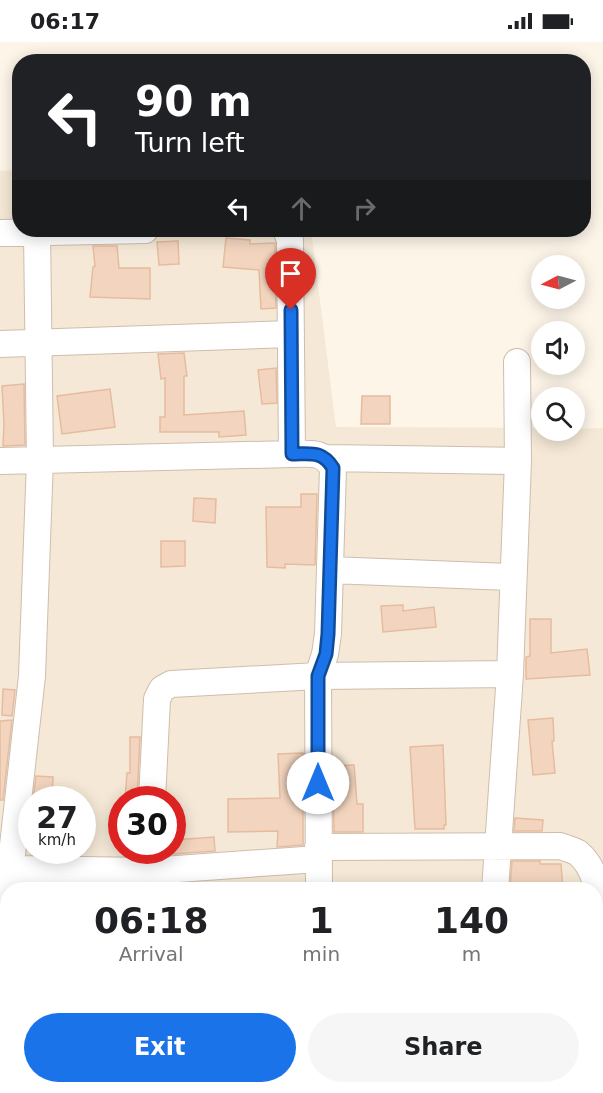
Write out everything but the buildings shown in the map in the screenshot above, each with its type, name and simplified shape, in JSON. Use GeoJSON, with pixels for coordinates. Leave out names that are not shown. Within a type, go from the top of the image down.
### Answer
{"type":"FeatureCollection","features":[{"type":"Feature","properties":{"kind":"street"},"geometry":{"type":"LineString","coordinates":[[37,237],[40,460],[32,676],[10,879],[150,870],[318,853],[560,846],[577,852],[585,861],[596,882]]}},
{"type":"Feature","properties":{"kind":"street"},"geometry":{"type":"LineString","coordinates":[[289,237],[292,454]]}},
{"type":"Feature","properties":{"kind":"street"},"geometry":{"type":"LineString","coordinates":[[0,344],[291,334]]}},
{"type":"Feature","properties":{"kind":"street"},"geometry":{"type":"LineString","coordinates":[[496,882],[510,674],[518,461],[517,362]]}},
{"type":"Feature","properties":{"kind":"street"},"geometry":{"type":"LineString","coordinates":[[0,461],[292,454],[317,454],[327,458],[518,461]]}},
{"type":"Feature","properties":{"kind":"street"},"geometry":{"type":"LineString","coordinates":[[318,882],[318,676],[326,654],[328,634],[333,468],[327,458]]}},
{"type":"Feature","properties":{"kind":"street"},"geometry":{"type":"LineString","coordinates":[[330,570],[513,577]]}},
{"type":"Feature","properties":{"kind":"street"},"geometry":{"type":"LineString","coordinates":[[153,786],[157,699],[162,688],[171,684],[318,676],[510,674]]}},
{"type":"Feature","properties":{"kind":"shaded area"},"geometry":{"type":"Polygon","coordinates":[[[12,170],[12,237],[312,237],[336,427],[531,428],[531,441],[585,441],[585,429],[603,428],[603,882],[0,882],[0,171],[12,170]]]}},
{"type":"Feature","properties":{"kind":"route"},"geometry":{"type":"LineString","coordinates":[[291,310],[292,454],[317,454],[327,458],[333,468],[328,634],[326,654],[318,676],[318,783]]}}]}
